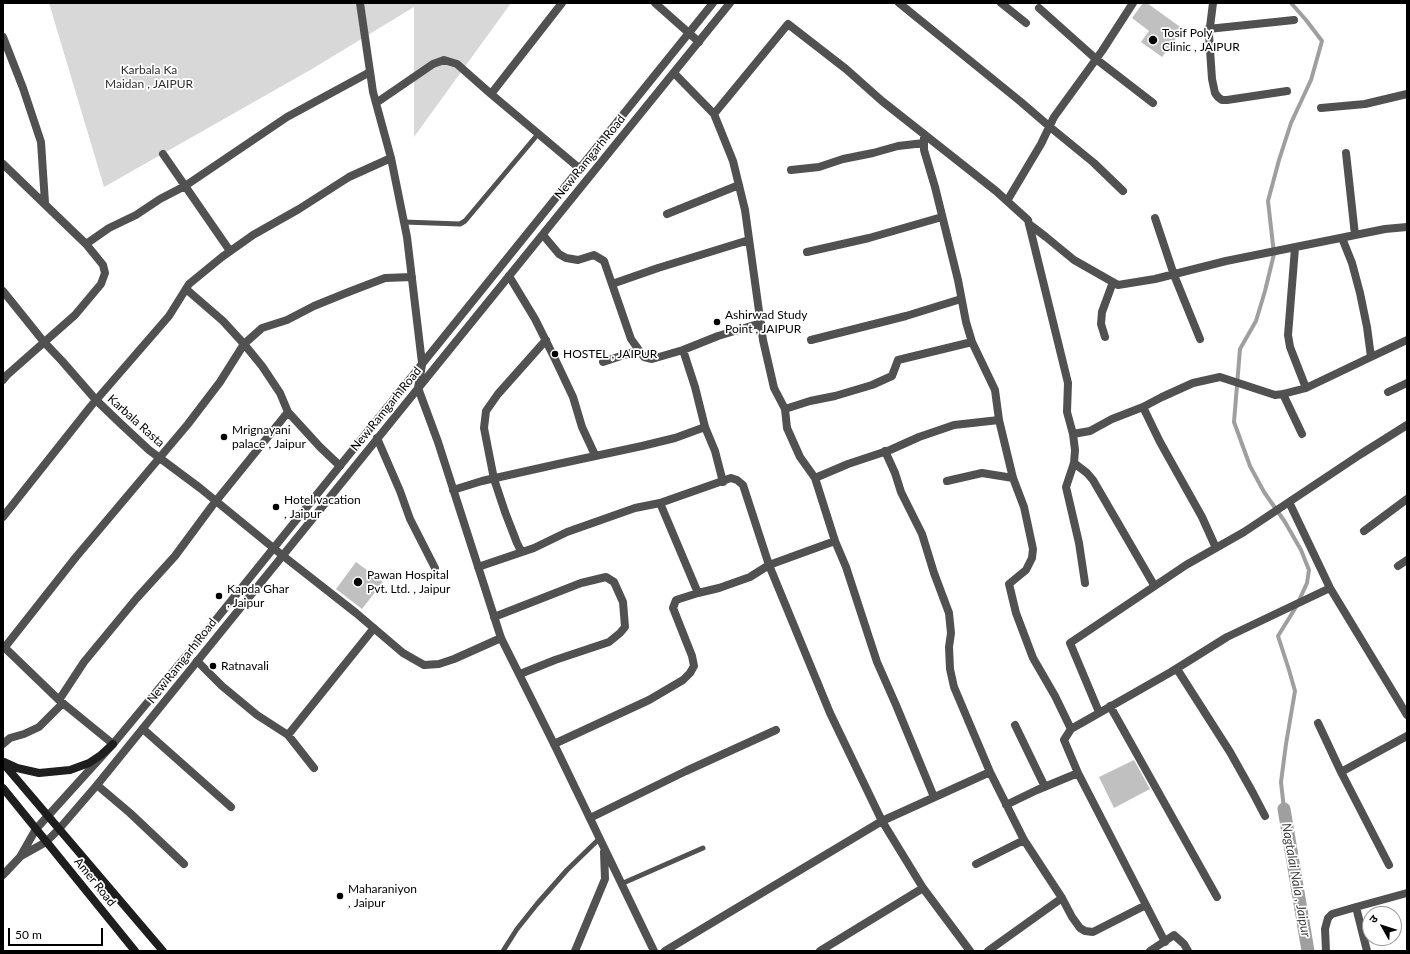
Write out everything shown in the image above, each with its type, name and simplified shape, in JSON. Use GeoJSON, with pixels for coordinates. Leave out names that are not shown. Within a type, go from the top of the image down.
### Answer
{"type":"FeatureCollection","features":[{"type":"Feature","properties":{"kind":"main road"},"geometry":{"type":"LineString","coordinates":[[3,762],[16,768],[39,773],[70,770],[89,763],[113,744]]}},
{"type":"Feature","properties":{"kind":"main road"},"geometry":{"type":"LineString","coordinates":[[3,762],[59,829]]}},
{"type":"Feature","properties":{"kind":"main road","name":"Amer Road"},"geometry":{"type":"LineString","coordinates":[[3,788],[135,951]]}},
{"type":"Feature","properties":{"kind":"main road","name":"Amer Road"},"geometry":{"type":"LineString","coordinates":[[59,829],[164,951]]}},
{"type":"Feature","properties":{"kind":"street"},"geometry":{"type":"LineString","coordinates":[[360,3],[373,92],[391,158],[404,222],[422,363],[418,388],[501,638],[520,674],[654,951]]}},
{"type":"Feature","properties":{"kind":"street"},"geometry":{"type":"LineString","coordinates":[[491,94],[562,3]]}},
{"type":"Feature","properties":{"kind":"street"},"geometry":{"type":"LineString","coordinates":[[655,3],[699,42]]}},
{"type":"Feature","properties":{"kind":"street","name":"New Ramgarh Road"},"geometry":{"type":"LineString","coordinates":[[20,857],[36,829],[113,744],[340,466],[713,3]]}},
{"type":"Feature","properties":{"kind":"street","name":"New Ramgarh Road"},"geometry":{"type":"LineString","coordinates":[[20,857],[46,842],[97,785],[730,3]]}},
{"type":"Feature","properties":{"kind":"street"},"geometry":{"type":"LineString","coordinates":[[899,3],[1022,102],[1094,163],[1123,191]]}},
{"type":"Feature","properties":{"kind":"street"},"geometry":{"type":"LineString","coordinates":[[1001,3],[1026,23]]}},
{"type":"Feature","properties":{"kind":"street"},"geometry":{"type":"LineString","coordinates":[[1214,3],[1208,30],[1212,79],[1215,93],[1218,97],[1222,100],[1227,100],[1287,91]]}},
{"type":"Feature","properties":{"kind":"street"},"geometry":{"type":"LineString","coordinates":[[1007,201],[1025,173],[1054,117],[1096,59],[1130,4]]}},
{"type":"Feature","properties":{"kind":"street"},"geometry":{"type":"LineString","coordinates":[[1039,8],[1096,59],[1153,103]]}},
{"type":"Feature","properties":{"kind":"street"},"geometry":{"type":"LineString","coordinates":[[1208,30],[1294,20]]}},
{"type":"Feature","properties":{"kind":"street"},"geometry":{"type":"LineString","coordinates":[[714,114],[788,24],[846,69],[924,138],[1007,201],[1028,220],[1068,383],[1067,412],[1073,434],[1075,450],[1074,462],[1066,487],[1086,582]]}},
{"type":"Feature","properties":{"kind":"street"},"geometry":{"type":"LineString","coordinates":[[3,37],[23,88],[41,142],[45,203]]}},
{"type":"Feature","properties":{"kind":"street"},"geometry":{"type":"LineString","coordinates":[[376,103],[433,64],[444,60],[457,64],[579,168]]}},
{"type":"Feature","properties":{"kind":"street"},"geometry":{"type":"LineString","coordinates":[[86,244],[108,228],[136,215],[160,199],[185,186],[287,117],[370,72]]}},
{"type":"Feature","properties":{"kind":"street"},"geometry":{"type":"LineString","coordinates":[[674,73],[714,114],[733,160],[745,210],[763,340],[774,388],[785,409],[787,428],[800,457],[815,478],[877,662],[918,755],[934,798]]}},
{"type":"Feature","properties":{"kind":"street"},"geometry":{"type":"LineString","coordinates":[[1321,108],[1365,104],[1407,94]]}},
{"type":"Feature","properties":{"kind":"street"},"geometry":{"type":"LineString","coordinates":[[791,170],[818,167],[924,138]]}},
{"type":"Feature","properties":{"kind":"street"},"geometry":{"type":"LineString","coordinates":[[924,138],[924,150],[942,217],[972,342],[995,390],[999,420],[1013,478],[1024,507],[1033,549],[1032,558],[1026,570],[1009,584],[1016,613],[1033,658],[1055,696],[1071,729]]}},
{"type":"Feature","properties":{"kind":"street"},"geometry":{"type":"LineString","coordinates":[[1346,153],[1355,235]]}},
{"type":"Feature","properties":{"kind":"street"},"geometry":{"type":"LineString","coordinates":[[163,154],[230,251]]}},
{"type":"Feature","properties":{"kind":"street"},"geometry":{"type":"LineString","coordinates":[[3,517],[96,400],[169,316],[189,284],[230,251],[253,235],[299,209],[349,177],[391,158]]}},
{"type":"Feature","properties":{"kind":"street"},"geometry":{"type":"LineString","coordinates":[[3,164],[86,244],[103,265],[105,273],[101,284],[75,315],[3,380]]}},
{"type":"Feature","properties":{"kind":"street"},"geometry":{"type":"LineString","coordinates":[[667,214],[739,185]]}},
{"type":"Feature","properties":{"kind":"street"},"geometry":{"type":"LineString","coordinates":[[807,252],[869,238],[942,217]]}},
{"type":"Feature","properties":{"kind":"street"},"geometry":{"type":"LineString","coordinates":[[1155,218],[1174,274],[1200,339]]}},
{"type":"Feature","properties":{"kind":"street"},"geometry":{"type":"LineString","coordinates":[[1029,224],[1074,260],[1118,284],[1155,279],[1226,261],[1384,229],[1407,227]]}},
{"type":"Feature","properties":{"kind":"street"},"geometry":{"type":"LineString","coordinates":[[543,235],[559,254],[566,258],[578,260],[594,255],[604,261],[631,339],[644,357],[652,359],[683,350],[718,336],[761,323]]}},
{"type":"Feature","properties":{"kind":"street"},"geometry":{"type":"LineString","coordinates":[[1342,238],[1352,263],[1360,293],[1371,357]]}},
{"type":"Feature","properties":{"kind":"street"},"geometry":{"type":"LineString","coordinates":[[612,284],[749,240]]}},
{"type":"Feature","properties":{"kind":"street"},"geometry":{"type":"LineString","coordinates":[[1292,248],[1288,335],[1290,347],[1306,388]]}},
{"type":"Feature","properties":{"kind":"street"},"geometry":{"type":"LineString","coordinates":[[509,276],[546,340],[573,397],[582,427],[596,455]]}},
{"type":"Feature","properties":{"kind":"street"},"geometry":{"type":"LineString","coordinates":[[113,744],[61,702],[4,647],[76,557],[188,424],[220,382],[244,344],[262,328],[287,320],[314,306],[346,293],[385,278],[412,277]]}},
{"type":"Feature","properties":{"kind":"street"},"geometry":{"type":"LineString","coordinates":[[1105,337],[1101,324],[1102,312],[1113,282]]}},
{"type":"Feature","properties":{"kind":"street"},"geometry":{"type":"LineString","coordinates":[[186,290],[223,321],[244,344],[262,366],[280,393],[288,412],[320,447],[340,466]]}},
{"type":"Feature","properties":{"kind":"street","name":"Karbala Rasta"},"geometry":{"type":"LineString","coordinates":[[3,291],[44,342],[62,360],[96,400],[138,440],[216,501],[403,653],[424,665],[438,664],[454,659],[501,638]]}},
{"type":"Feature","properties":{"kind":"street"},"geometry":{"type":"LineString","coordinates":[[811,340],[906,316],[961,299]]}},
{"type":"Feature","properties":{"kind":"street"},"geometry":{"type":"LineString","coordinates":[[523,551],[520,549],[494,479],[484,428],[486,411],[498,394],[546,340]]}},
{"type":"Feature","properties":{"kind":"street"},"geometry":{"type":"LineString","coordinates":[[1073,434],[1090,430],[1193,383],[1220,377],[1230,379],[1275,395],[1306,388],[1407,340]]}},
{"type":"Feature","properties":{"kind":"street"},"geometry":{"type":"LineString","coordinates":[[785,409],[872,385],[892,376],[898,360],[972,342]]}},
{"type":"Feature","properties":{"kind":"street"},"geometry":{"type":"LineString","coordinates":[[602,362],[639,350]]}},
{"type":"Feature","properties":{"kind":"street"},"geometry":{"type":"LineString","coordinates":[[683,350],[695,387],[705,427],[715,451],[723,482]]}},
{"type":"Feature","properties":{"kind":"street"},"geometry":{"type":"LineString","coordinates":[[1388,392],[1407,383]]}},
{"type":"Feature","properties":{"kind":"street"},"geometry":{"type":"LineString","coordinates":[[1283,394],[1302,434]]}},
{"type":"Feature","properties":{"kind":"street"},"geometry":{"type":"LineString","coordinates":[[1143,407],[1173,467],[1202,516],[1216,548]]}},
{"type":"Feature","properties":{"kind":"street"},"geometry":{"type":"LineString","coordinates":[[3,744],[10,738],[24,734],[39,727],[61,702],[94,651],[136,599],[175,556],[216,501],[288,412]]}},
{"type":"Feature","properties":{"kind":"street"},"geometry":{"type":"LineString","coordinates":[[815,478],[848,464],[954,425],[999,420]]}},
{"type":"Feature","properties":{"kind":"street"},"geometry":{"type":"LineString","coordinates":[[1099,712],[1070,643],[1186,564],[1244,532],[1407,425]]}},
{"type":"Feature","properties":{"kind":"street"},"geometry":{"type":"LineString","coordinates":[[453,490],[596,455],[675,438],[705,427]]}},
{"type":"Feature","properties":{"kind":"street"},"geometry":{"type":"LineString","coordinates":[[377,438],[410,519],[435,568]]}},
{"type":"Feature","properties":{"kind":"street"},"geometry":{"type":"LineString","coordinates":[[885,451],[895,473],[901,492],[922,534],[931,566],[949,613],[951,633],[949,647],[950,662],[954,687],[990,772],[1024,840],[1062,898],[1072,917],[1080,928],[1085,931],[1093,932],[1146,905]]}},
{"type":"Feature","properties":{"kind":"street"},"geometry":{"type":"LineString","coordinates":[[1074,462],[1093,480],[1154,585]]}},
{"type":"Feature","properties":{"kind":"street"},"geometry":{"type":"LineString","coordinates":[[947,481],[982,473],[1013,478]]}},
{"type":"Feature","properties":{"kind":"street"},"geometry":{"type":"LineString","coordinates":[[478,567],[523,551],[567,532],[635,508],[660,503],[731,478],[737,480],[743,485],[769,565],[830,713],[882,821],[923,888],[970,951]]}},
{"type":"Feature","properties":{"kind":"street"},"geometry":{"type":"LineString","coordinates":[[1364,531],[1407,499]]}},
{"type":"Feature","properties":{"kind":"street"},"geometry":{"type":"LineString","coordinates":[[660,503],[698,593]]}},
{"type":"Feature","properties":{"kind":"street"},"geometry":{"type":"LineString","coordinates":[[1287,504],[1330,588],[1407,715]]}},
{"type":"Feature","properties":{"kind":"street"},"geometry":{"type":"LineString","coordinates":[[554,744],[649,700],[683,680],[690,673],[694,666],[692,656],[673,608],[676,600],[719,588],[750,576],[769,565],[835,541]]}},
{"type":"Feature","properties":{"kind":"street"},"geometry":{"type":"LineString","coordinates":[[1398,566],[1407,560]]}},
{"type":"Feature","properties":{"kind":"street"},"geometry":{"type":"LineString","coordinates":[[494,617],[581,583],[606,577],[614,582],[623,602],[625,627],[620,633],[609,642],[555,660],[520,674]]}},
{"type":"Feature","properties":{"kind":"street"},"geometry":{"type":"LineString","coordinates":[[1165,942],[1078,773],[1064,740],[1071,729],[1177,669],[1227,637],[1330,588]]}},
{"type":"Feature","properties":{"kind":"street"},"geometry":{"type":"LineString","coordinates":[[288,736],[374,628]]}},
{"type":"Feature","properties":{"kind":"street"},"geometry":{"type":"LineString","coordinates":[[197,660],[222,686],[257,715],[288,736],[314,768]]}},
{"type":"Feature","properties":{"kind":"street"},"geometry":{"type":"LineString","coordinates":[[1177,669],[1230,752],[1264,816]]}},
{"type":"Feature","properties":{"kind":"street"},"geometry":{"type":"LineString","coordinates":[[1110,706],[1217,897]]}},
{"type":"Feature","properties":{"kind":"street"},"geometry":{"type":"LineString","coordinates":[[1318,723],[1341,772],[1389,865]]}},
{"type":"Feature","properties":{"kind":"street"},"geometry":{"type":"LineString","coordinates":[[1015,725],[1045,787]]}},
{"type":"Feature","properties":{"kind":"street"},"geometry":{"type":"LineString","coordinates":[[143,729],[231,807]]}},
{"type":"Feature","properties":{"kind":"street"},"geometry":{"type":"LineString","coordinates":[[590,818],[686,771],[776,730]]}},
{"type":"Feature","properties":{"kind":"street"},"geometry":{"type":"LineString","coordinates":[[1341,772],[1407,736]]}},
{"type":"Feature","properties":{"kind":"street"},"geometry":{"type":"LineString","coordinates":[[665,951],[882,821],[990,772]]}},
{"type":"Feature","properties":{"kind":"street"},"geometry":{"type":"LineString","coordinates":[[1006,805],[1078,773]]}},
{"type":"Feature","properties":{"kind":"street"},"geometry":{"type":"LineString","coordinates":[[97,785],[130,813],[184,864]]}},
{"type":"Feature","properties":{"kind":"street"},"geometry":{"type":"LineString","coordinates":[[976,864],[1024,840]]}},
{"type":"Feature","properties":{"kind":"street"},"geometry":{"type":"LineString","coordinates":[[576,951],[605,879],[604,848]]}},
{"type":"Feature","properties":{"kind":"street"},"geometry":{"type":"LineString","coordinates":[[3,875],[20,857]]}},
{"type":"Feature","properties":{"kind":"street"},"geometry":{"type":"LineString","coordinates":[[820,951],[832,948],[923,888]]}},
{"type":"Feature","properties":{"kind":"street"},"geometry":{"type":"LineString","coordinates":[[1326,951],[1325,929],[1328,918],[1332,914],[1407,893]]}},
{"type":"Feature","properties":{"kind":"street"},"geometry":{"type":"LineString","coordinates":[[988,951],[1062,898]]}},
{"type":"Feature","properties":{"kind":"street"},"geometry":{"type":"LineString","coordinates":[[1356,907],[1367,951]]}},
{"type":"Feature","properties":{"kind":"street"},"geometry":{"type":"LineString","coordinates":[[1150,951],[1174,935],[1184,944],[1188,951]]}},
{"type":"Feature","properties":{"kind":"lane"},"geometry":{"type":"LineString","coordinates":[[404,222],[460,224],[465,221],[538,134]]}},
{"type":"Feature","properties":{"kind":"lane"},"geometry":{"type":"LineString","coordinates":[[503,951],[517,929],[537,904],[567,870],[600,838]]}},
{"type":"Feature","properties":{"kind":"lane"},"geometry":{"type":"LineString","coordinates":[[621,884],[703,848]]}},
{"type":"Feature","properties":{"kind":"green space","name":"Karbala Ka Maidan , JAIPUR"},"geometry":{"type":"Polygon","coordinates":[[[49,3],[511,3],[414,137],[414,7],[312,69],[104,187],[49,3]]]}},
{"type":"Feature","properties":{"kind":"building"},"geometry":{"type":"Polygon","coordinates":[[[1143,3],[1147,3],[1183,29],[1162,57],[1141,42],[1149,31],[1132,18],[1143,3]]]}},
{"type":"Feature","properties":{"kind":"building"},"geometry":{"type":"Polygon","coordinates":[[[356,562],[383,582],[362,609],[336,589],[356,562]]]}},
{"type":"Feature","properties":{"kind":"building"},"geometry":{"type":"Polygon","coordinates":[[[1134,760],[1150,789],[1114,808],[1099,777],[1134,760]]]}},
{"type":"Feature","properties":{"kind":"waterway"},"geometry":{"type":"LineString","coordinates":[[1284,809],[1281,782],[1295,691],[1278,636],[1296,607],[1307,583],[1309,570],[1301,550],[1285,522],[1264,492],[1250,466],[1234,422],[1240,349],[1256,321],[1274,254],[1268,201],[1291,123],[1311,80],[1322,41],[1291,3]]}},
{"type":"Feature","properties":{"kind":"waterway","name":"Nagtalai Nala , Jaipur"},"geometry":{"type":"LineString","coordinates":[[1284,809],[1308,951]]}},
{"type":"Feature","properties":{"kind":"place","name":"Tosif Poly Clinic , JAIPUR"},"geometry":{"type":"Point","coordinates":[1153,40]}},
{"type":"Feature","properties":{"kind":"place","name":"Ashirwad Study Point , JAIPUR"},"geometry":{"type":"Point","coordinates":[717,322]}},
{"type":"Feature","properties":{"kind":"place","name":"HOSTEL , JAIPUR"},"geometry":{"type":"Point","coordinates":[555,354]}},
{"type":"Feature","properties":{"kind":"place","name":"Mrignayani palace , Jaipur"},"geometry":{"type":"Point","coordinates":[224,437]}},
{"type":"Feature","properties":{"kind":"place","name":"Hotel vacation , Jaipur"},"geometry":{"type":"Point","coordinates":[276,507]}},
{"type":"Feature","properties":{"kind":"place","name":"Pawan Hospital Pvt. Ltd. , Jaipur"},"geometry":{"type":"Point","coordinates":[358,582]}},
{"type":"Feature","properties":{"kind":"place","name":"Kapda Ghar , Jaipur"},"geometry":{"type":"Point","coordinates":[219,596]}},
{"type":"Feature","properties":{"kind":"place","name":"Ratnavali"},"geometry":{"type":"Point","coordinates":[213,666]}},
{"type":"Feature","properties":{"kind":"place","name":"Maharaniyon , Jaipur"},"geometry":{"type":"Point","coordinates":[340,896]}}]}
